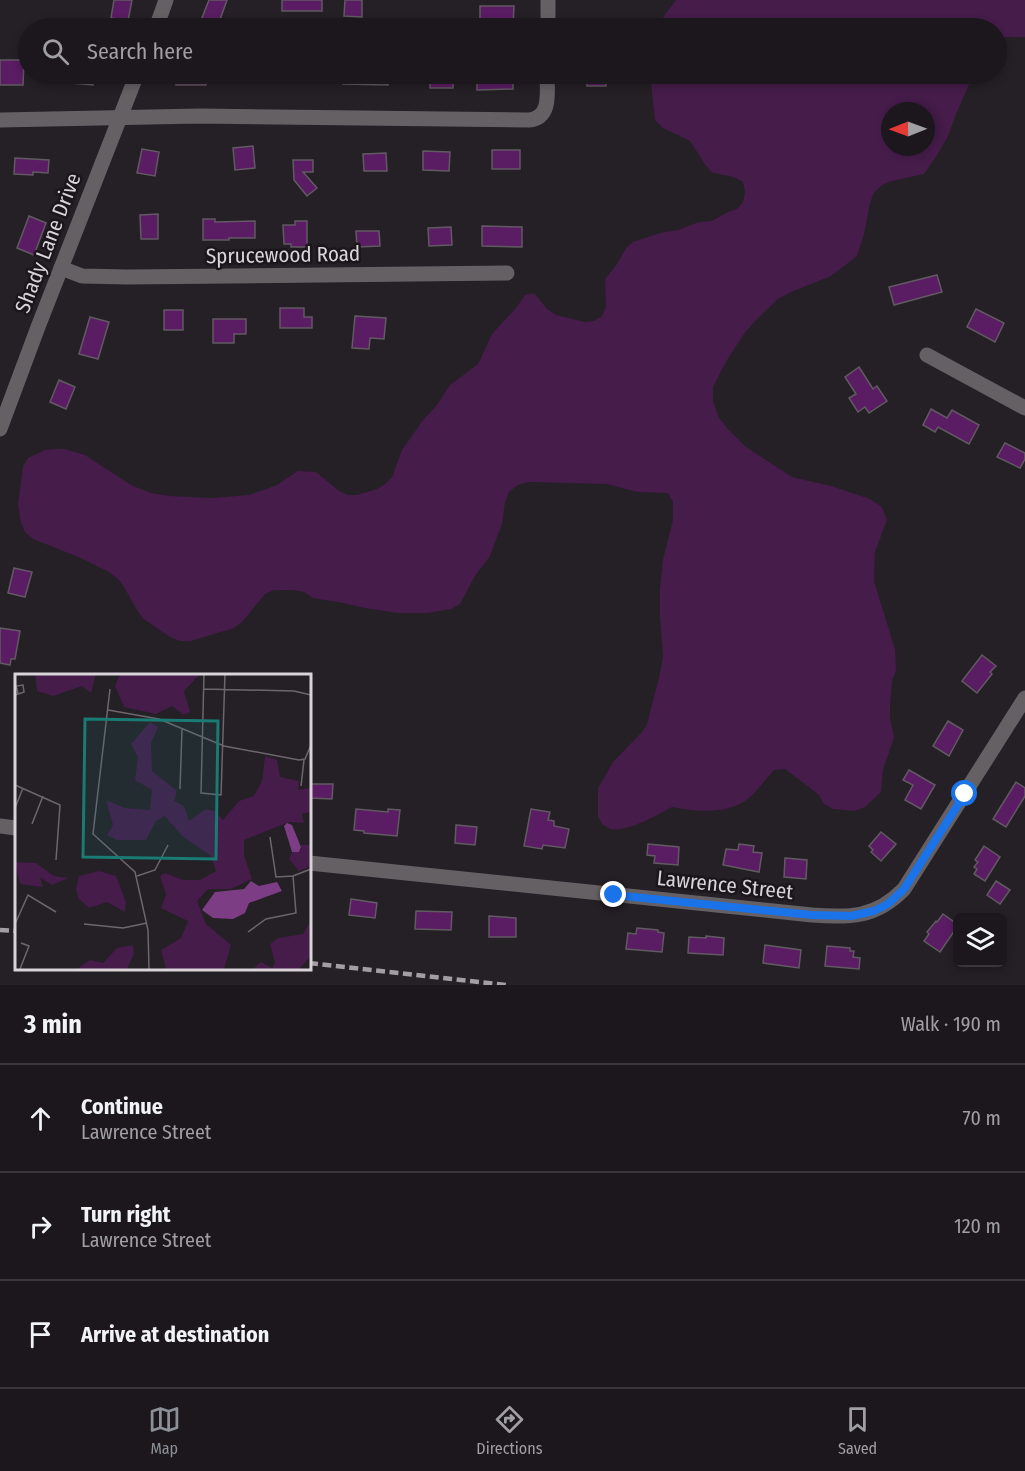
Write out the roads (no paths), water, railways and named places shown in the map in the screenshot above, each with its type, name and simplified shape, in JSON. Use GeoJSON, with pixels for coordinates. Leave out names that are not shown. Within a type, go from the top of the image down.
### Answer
{"type":"FeatureCollection","features":[{"type":"Feature","properties":{"kind":"street"},"geometry":{"type":"LineString","coordinates":[[160,18],[166,0]]}},
{"type":"Feature","properties":{"kind":"street"},"geometry":{"type":"LineString","coordinates":[[548,0],[548,18]]}},
{"type":"Feature","properties":{"kind":"street","name":"Shady Lane Drive"},"geometry":{"type":"LineString","coordinates":[[0,429],[133,84]]}},
{"type":"Feature","properties":{"kind":"street"},"geometry":{"type":"LineString","coordinates":[[0,120],[200,116],[529,120],[538,118],[544,111],[547,84]]}},
{"type":"Feature","properties":{"kind":"street","name":"Sprucewood Road"},"geometry":{"type":"LineString","coordinates":[[61,268],[78,275],[127,277],[507,273]]}},
{"type":"Feature","properties":{"kind":"street"},"geometry":{"type":"LineString","coordinates":[[927,354],[1025,408]]}},
{"type":"Feature","properties":{"kind":"street","name":"Lawrence Street"},"geometry":{"type":"LineString","coordinates":[[310,862],[812,915],[862,914],[888,904],[904,889],[1025,698]]}},
{"type":"Feature","properties":{"kind":"street"},"geometry":{"type":"LineString","coordinates":[[0,826],[15,828]]}},
{"type":"Feature","properties":{"kind":"railway"},"geometry":{"type":"LineString","coordinates":[[0,930],[15,931]]}},
{"type":"Feature","properties":{"kind":"railway"},"geometry":{"type":"LineString","coordinates":[[310,963],[506,985]]}}]}
